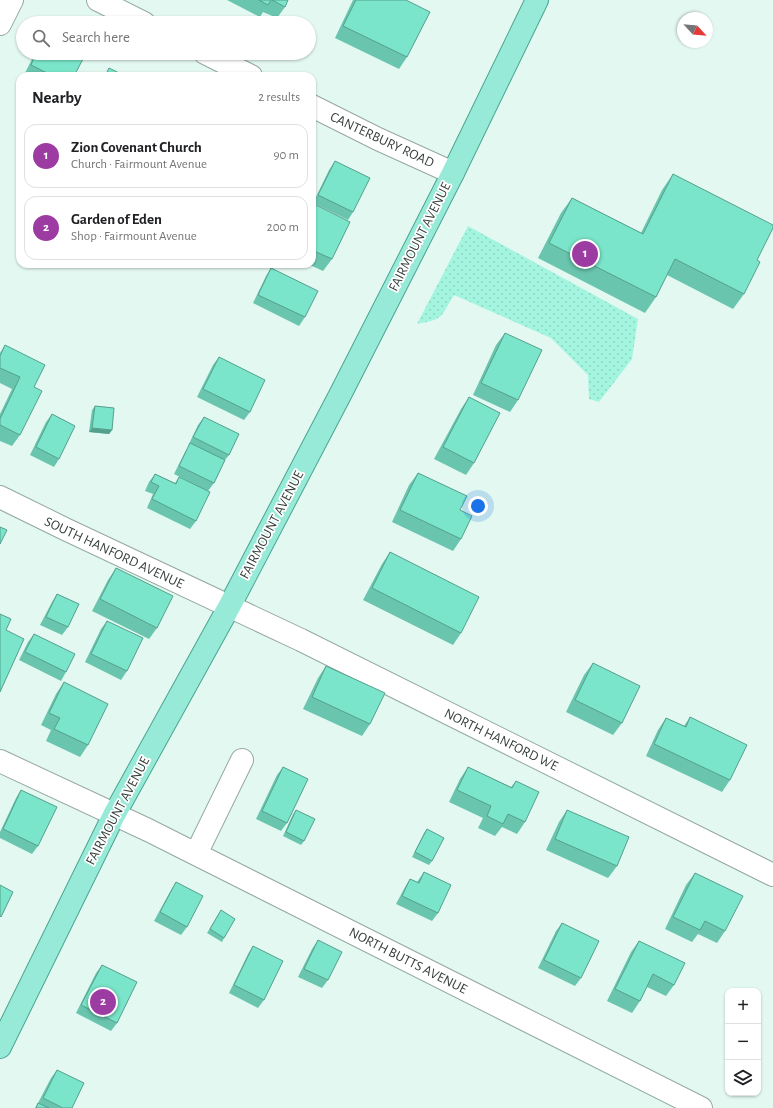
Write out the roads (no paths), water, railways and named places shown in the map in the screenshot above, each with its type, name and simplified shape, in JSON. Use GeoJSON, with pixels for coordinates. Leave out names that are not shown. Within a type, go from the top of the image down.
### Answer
{"type":"FeatureCollection","features":[{"type":"Feature","properties":{"kind":"main road","name":"FAIRMOUNT AVENUE"},"geometry":{"type":"LineString","coordinates":[[3,1035],[114,815],[229,607],[341,393],[453,173],[536,0]]}},
{"type":"Feature","properties":{"kind":"street"},"geometry":{"type":"LineString","coordinates":[[0,24],[12,0]]}},
{"type":"Feature","properties":{"kind":"street"},"geometry":{"type":"LineString","coordinates":[[98,0],[130,16]]}},
{"type":"Feature","properties":{"kind":"street"},"geometry":{"type":"LineString","coordinates":[[219,60],[243,72]]}},
{"type":"Feature","properties":{"kind":"street","name":"CANTERBURY ROAD"},"geometry":{"type":"LineString","coordinates":[[316,108],[378,139],[453,173]]}},
{"type":"Feature","properties":{"kind":"street","name":"SOUTH HANFORD AVENUE"},"geometry":{"type":"LineString","coordinates":[[0,497],[72,533],[229,607]]}},
{"type":"Feature","properties":{"kind":"street","name":"NORTH HANFORD WE"},"geometry":{"type":"LineString","coordinates":[[229,607],[302,640],[773,874]]}},
{"type":"Feature","properties":{"kind":"street"},"geometry":{"type":"LineString","coordinates":[[196,854],[242,760]]}},
{"type":"Feature","properties":{"kind":"street","name":"NORTH BUTTS AVENUE"},"geometry":{"type":"LineString","coordinates":[[0,761],[148,830],[701,1108]]}},
{"type":"Feature","properties":{"kind":"place","name":"Zion Covenant Church"},"geometry":{"type":"Point","coordinates":[585,254]}},
{"type":"Feature","properties":{"kind":"place","name":"Garden of Eden"},"geometry":{"type":"Point","coordinates":[103,1002]}}]}
